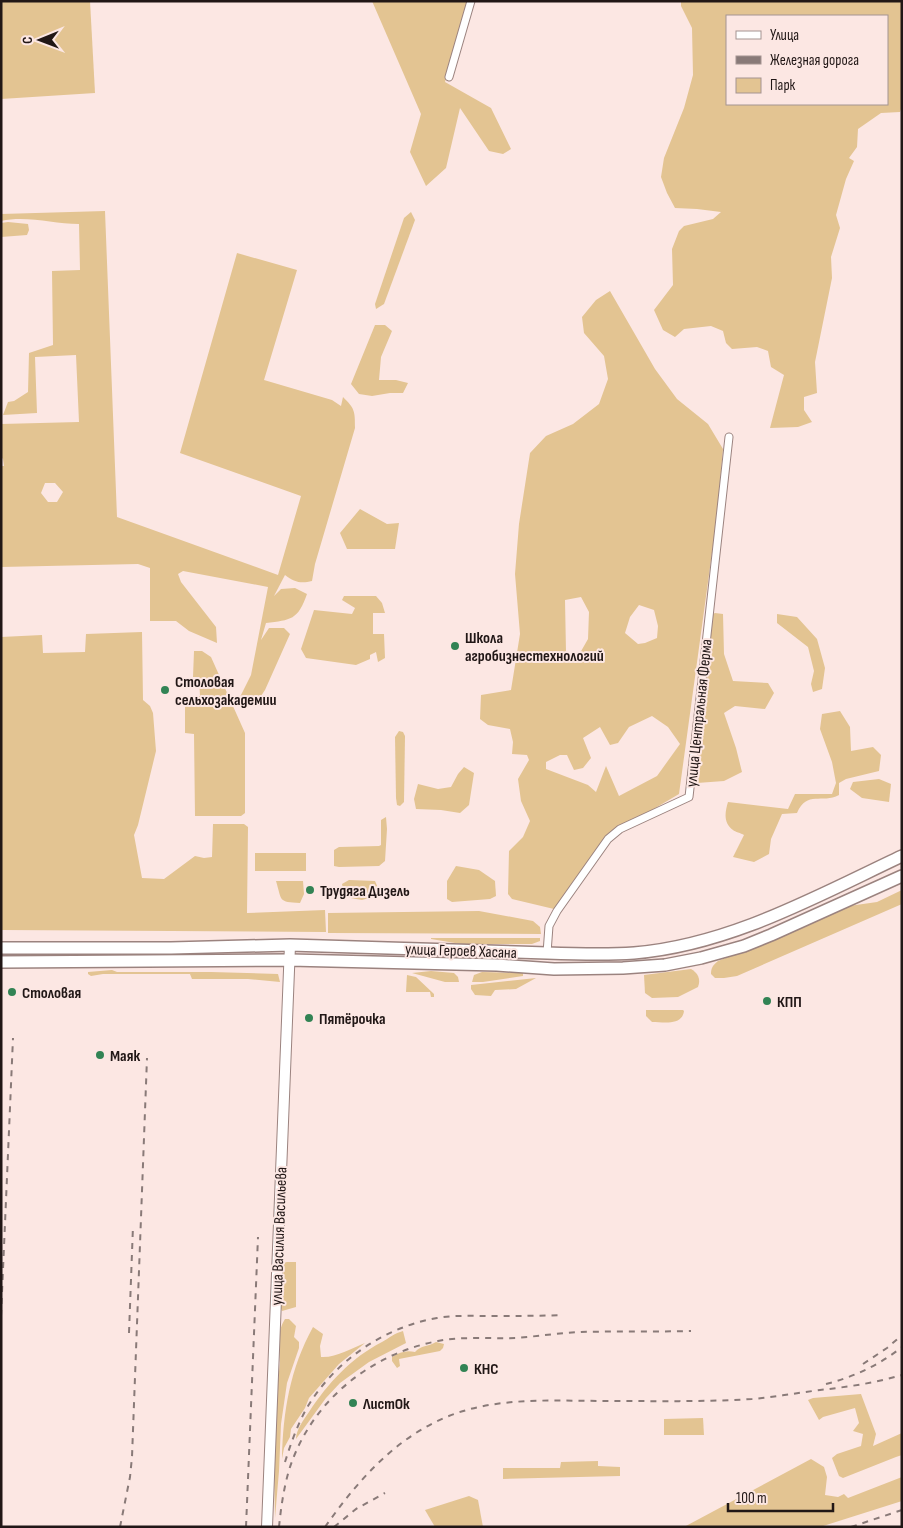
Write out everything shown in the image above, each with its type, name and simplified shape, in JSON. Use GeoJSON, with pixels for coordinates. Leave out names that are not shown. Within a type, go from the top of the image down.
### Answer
{"type":"FeatureCollection","features":[{"type":"Feature","properties":{"kind":"main road","name":"улица Героев Хасана"},"geometry":{"type":"LineString","coordinates":[[1,948],[171,948],[290,945],[588,954],[635,953],[698,942],[740,929],[902,856]]}},
{"type":"Feature","properties":{"kind":"main road","name":"улица Героев Хасана"},"geometry":{"type":"LineString","coordinates":[[1,962],[290,960],[497,965],[554,969],[665,965],[709,956],[771,936],[902,876]]}},
{"type":"Feature","properties":{"kind":"main road","name":"улица Василия Васильева"},"geometry":{"type":"LineString","coordinates":[[267,1527],[290,945]]}},
{"type":"Feature","properties":{"kind":"street"},"geometry":{"type":"LineString","coordinates":[[448,77],[471,1]]}},
{"type":"Feature","properties":{"kind":"street","name":"улица Центральная Ферма"},"geometry":{"type":"LineString","coordinates":[[547,953],[549,926],[557,911],[608,839],[626,826],[689,797],[729,437]]}},
{"type":"Feature","properties":{"kind":"green space"},"geometry":{"type":"Polygon","coordinates":[[[1,1],[90,1],[95,93],[1,99],[1,1]]]}},
{"type":"Feature","properties":{"kind":"green space"},"geometry":{"type":"Polygon","coordinates":[[[372,1],[467,1],[445,82],[491,108],[511,149],[503,154],[489,151],[460,108],[446,168],[426,186],[410,152],[421,114],[372,1]]]}},
{"type":"Feature","properties":{"kind":"green space"},"geometry":{"type":"Polygon","coordinates":[[[681,1],[902,1],[902,106],[900,112],[881,113],[858,129],[857,147],[849,158],[854,161],[846,179],[836,215],[840,228],[831,257],[832,278],[815,362],[817,393],[804,397],[804,410],[812,422],[798,427],[770,428],[784,375],[771,367],[768,351],[757,347],[732,349],[726,343],[723,331],[711,326],[684,329],[675,337],[663,330],[654,310],[673,285],[672,249],[679,231],[684,226],[713,219],[721,212],[675,208],[661,177],[664,158],[684,108],[693,75],[692,28],[681,6],[681,1]]]}},
{"type":"Feature","properties":{"kind":"green space"},"geometry":{"type":"Polygon","coordinates":[[[105,211],[117,517],[278,575],[301,496],[180,453],[237,253],[297,270],[264,380],[332,400],[341,406],[343,397],[354,411],[355,428],[315,564],[312,581],[298,582],[285,575],[274,596],[281,589],[295,588],[307,594],[304,603],[293,617],[282,621],[266,623],[261,640],[269,628],[284,628],[290,634],[265,690],[255,705],[246,706],[240,697],[251,675],[268,587],[183,571],[178,574],[181,582],[216,627],[217,643],[189,631],[176,621],[150,621],[150,568],[138,564],[1,567],[1,466],[4,466],[1,457],[1,424],[79,422],[76,355],[35,357],[37,413],[3,415],[8,402],[14,401],[28,392],[29,353],[53,345],[52,271],[80,270],[79,224],[30,219],[1,221],[1,214],[105,211]],[[45,483],[41,493],[48,502],[57,502],[63,492],[55,483],[45,483]]]}},
{"type":"Feature","properties":{"kind":"green space"},"geometry":{"type":"Polygon","coordinates":[[[411,212],[415,220],[384,304],[376,309],[375,304],[404,218],[411,212]]]}},
{"type":"Feature","properties":{"kind":"green space"},"geometry":{"type":"Polygon","coordinates":[[[1,223],[28,224],[29,230],[27,235],[1,237],[1,223]]]}},
{"type":"Feature","properties":{"kind":"green space"},"geometry":{"type":"Polygon","coordinates":[[[610,291],[655,369],[677,399],[708,424],[723,449],[717,516],[679,794],[608,838],[554,909],[512,899],[508,894],[509,851],[523,837],[530,821],[521,801],[518,779],[529,760],[527,755],[512,754],[513,742],[510,729],[488,725],[480,719],[481,695],[511,690],[520,634],[515,574],[519,524],[530,453],[546,436],[573,424],[599,404],[608,379],[604,356],[584,333],[582,317],[596,300],[610,291]],[[581,597],[565,600],[566,652],[576,660],[588,639],[589,612],[581,597]],[[639,605],[630,617],[625,633],[638,644],[657,638],[658,626],[654,610],[639,605]],[[652,716],[629,727],[618,743],[610,745],[600,727],[583,738],[591,758],[583,768],[574,770],[567,755],[560,755],[546,762],[546,769],[588,785],[596,792],[606,766],[619,796],[657,776],[680,744],[668,727],[652,716]]]}},
{"type":"Feature","properties":{"kind":"green space"},"geometry":{"type":"Polygon","coordinates":[[[375,325],[385,325],[392,331],[381,357],[379,380],[396,380],[408,383],[403,393],[372,396],[359,394],[351,384],[375,325]]]}},
{"type":"Feature","properties":{"kind":"green space"},"geometry":{"type":"Polygon","coordinates":[[[360,509],[387,524],[399,523],[395,549],[347,549],[340,533],[360,509]]]}},
{"type":"Feature","properties":{"kind":"green space"},"geometry":{"type":"Polygon","coordinates":[[[344,596],[376,596],[382,603],[385,613],[373,613],[373,634],[384,634],[385,658],[378,662],[376,652],[370,655],[370,659],[356,665],[306,658],[301,649],[314,610],[352,614],[355,608],[342,600],[344,596]]]}},
{"type":"Feature","properties":{"kind":"green space"},"geometry":{"type":"Polygon","coordinates":[[[715,613],[723,614],[724,654],[733,681],[768,683],[774,693],[765,709],[735,706],[724,713],[742,772],[724,781],[697,783],[693,776],[711,615],[715,613]]]}},
{"type":"Feature","properties":{"kind":"green space"},"geometry":{"type":"Polygon","coordinates":[[[777,614],[797,617],[817,639],[825,668],[822,689],[813,692],[811,684],[814,671],[808,647],[777,623],[777,614]]]}},
{"type":"Feature","properties":{"kind":"green space"},"geometry":{"type":"Polygon","coordinates":[[[142,632],[143,700],[150,706],[153,713],[156,751],[134,835],[142,878],[164,879],[195,856],[212,857],[213,824],[244,824],[248,827],[247,913],[325,910],[326,932],[1,930],[1,637],[42,635],[43,653],[85,652],[86,634],[142,632]]]}},
{"type":"Feature","properties":{"kind":"green space"},"geometry":{"type":"Polygon","coordinates":[[[194,651],[202,651],[211,657],[245,733],[245,813],[241,816],[195,816],[194,734],[185,733],[185,696],[200,696],[199,677],[193,677],[194,651]]]}},
{"type":"Feature","properties":{"kind":"green space"},"geometry":{"type":"Polygon","coordinates":[[[840,711],[850,727],[851,751],[873,747],[881,755],[879,771],[846,779],[839,783],[839,795],[810,800],[801,806],[797,813],[782,814],[771,839],[769,854],[754,862],[733,857],[744,835],[734,831],[726,821],[728,802],[788,809],[795,794],[832,794],[836,783],[832,762],[820,729],[822,714],[840,711]]]}},
{"type":"Feature","properties":{"kind":"green space"},"geometry":{"type":"Polygon","coordinates":[[[399,731],[403,732],[405,736],[404,802],[400,806],[397,805],[396,798],[395,737],[399,731]]]}},
{"type":"Feature","properties":{"kind":"green space"},"geometry":{"type":"Polygon","coordinates":[[[464,767],[474,773],[469,805],[460,813],[416,809],[414,799],[418,784],[438,789],[451,787],[464,767]]]}},
{"type":"Feature","properties":{"kind":"green space"},"geometry":{"type":"Polygon","coordinates":[[[879,779],[891,784],[889,802],[862,798],[850,789],[853,782],[879,779]]]}},
{"type":"Feature","properties":{"kind":"green space"},"geometry":{"type":"Polygon","coordinates":[[[386,817],[385,861],[379,866],[334,866],[334,850],[339,847],[381,845],[381,820],[386,817]]]}},
{"type":"Feature","properties":{"kind":"green space"},"geometry":{"type":"Polygon","coordinates":[[[255,853],[306,853],[306,871],[255,871],[255,853]]]}},
{"type":"Feature","properties":{"kind":"green space"},"geometry":{"type":"Polygon","coordinates":[[[456,866],[479,870],[495,881],[496,896],[490,899],[452,902],[447,899],[447,881],[456,866]]]}},
{"type":"Feature","properties":{"kind":"green space"},"geometry":{"type":"Polygon","coordinates":[[[349,880],[375,881],[378,888],[376,896],[362,900],[345,897],[342,884],[349,880]]]}},
{"type":"Feature","properties":{"kind":"green space"},"geometry":{"type":"Polygon","coordinates":[[[276,881],[303,881],[304,894],[300,903],[284,901],[279,893],[276,881]]]}},
{"type":"Feature","properties":{"kind":"green space"},"geometry":{"type":"Polygon","coordinates":[[[902,890],[902,904],[737,976],[715,978],[711,974],[711,970],[718,961],[784,935],[849,906],[877,902],[902,890]]]}},
{"type":"Feature","properties":{"kind":"green space"},"geometry":{"type":"Polygon","coordinates":[[[479,911],[533,921],[540,927],[541,934],[328,933],[328,913],[479,911]]]}},
{"type":"Feature","properties":{"kind":"green space"},"geometry":{"type":"Polygon","coordinates":[[[431,938],[540,938],[540,941],[532,944],[461,944],[431,938]]]}},
{"type":"Feature","properties":{"kind":"green space"},"geometry":{"type":"Polygon","coordinates":[[[691,969],[698,976],[698,987],[678,997],[652,998],[645,993],[644,975],[691,969]]]}},
{"type":"Feature","properties":{"kind":"green space"},"geometry":{"type":"Polygon","coordinates":[[[112,970],[117,972],[278,974],[280,982],[248,979],[192,979],[190,974],[103,974],[91,976],[88,974],[88,972],[112,970]]]}},
{"type":"Feature","properties":{"kind":"green space"},"geometry":{"type":"Polygon","coordinates":[[[431,971],[454,973],[458,977],[459,982],[445,982],[412,973],[431,971]]]}},
{"type":"Feature","properties":{"kind":"green space"},"geometry":{"type":"Polygon","coordinates":[[[482,972],[523,973],[523,976],[472,982],[474,975],[482,972]]]}},
{"type":"Feature","properties":{"kind":"green space"},"geometry":{"type":"Polygon","coordinates":[[[407,975],[416,977],[434,994],[434,997],[431,997],[430,992],[406,992],[407,975]]]}},
{"type":"Feature","properties":{"kind":"green space"},"geometry":{"type":"Polygon","coordinates":[[[536,978],[516,989],[495,990],[491,996],[475,995],[471,989],[471,985],[536,978]]]}},
{"type":"Feature","properties":{"kind":"green space"},"geometry":{"type":"Polygon","coordinates":[[[646,1010],[684,1011],[683,1016],[676,1021],[652,1022],[646,1016],[646,1010]]]}},
{"type":"Feature","properties":{"kind":"green space"},"geometry":{"type":"Polygon","coordinates":[[[296,1262],[296,1307],[282,1311],[280,1306],[282,1267],[283,1263],[296,1262]]]}},
{"type":"Feature","properties":{"kind":"green space"},"geometry":{"type":"Polygon","coordinates":[[[285,1319],[289,1319],[296,1326],[294,1337],[299,1342],[299,1348],[287,1383],[281,1424],[275,1518],[276,1394],[280,1363],[279,1335],[285,1319]]]}},
{"type":"Feature","properties":{"kind":"green space"},"geometry":{"type":"Polygon","coordinates":[[[313,1327],[323,1334],[320,1346],[321,1357],[338,1354],[365,1343],[339,1364],[309,1398],[305,1408],[291,1429],[282,1459],[284,1424],[289,1391],[305,1343],[313,1327]]]}},
{"type":"Feature","properties":{"kind":"green space"},"geometry":{"type":"Polygon","coordinates":[[[403,1331],[406,1343],[369,1362],[340,1383],[326,1398],[296,1439],[299,1428],[305,1418],[332,1381],[371,1348],[403,1331]]]}},
{"type":"Feature","properties":{"kind":"green space"},"geometry":{"type":"Polygon","coordinates":[[[436,1342],[444,1344],[440,1351],[399,1359],[400,1366],[397,1368],[392,1361],[392,1357],[398,1354],[406,1351],[415,1352],[436,1342]]]}},
{"type":"Feature","properties":{"kind":"green space"},"geometry":{"type":"Polygon","coordinates":[[[861,1394],[876,1434],[873,1446],[902,1433],[902,1455],[843,1478],[839,1476],[832,1458],[837,1454],[861,1446],[863,1434],[853,1431],[859,1423],[855,1408],[823,1417],[819,1420],[808,1400],[861,1394]]]}},
{"type":"Feature","properties":{"kind":"green space"},"geometry":{"type":"Polygon","coordinates":[[[703,1418],[704,1435],[664,1435],[664,1419],[703,1418]]]}},
{"type":"Feature","properties":{"kind":"green space"},"geometry":{"type":"Polygon","coordinates":[[[811,1459],[824,1467],[827,1477],[825,1495],[838,1497],[844,1494],[848,1498],[902,1477],[902,1501],[820,1527],[684,1527],[811,1459]]]}},
{"type":"Feature","properties":{"kind":"green space"},"geometry":{"type":"Polygon","coordinates":[[[598,1461],[598,1466],[620,1467],[620,1476],[503,1479],[503,1468],[560,1468],[561,1462],[598,1461]]]}},
{"type":"Feature","properties":{"kind":"green space"},"geometry":{"type":"Polygon","coordinates":[[[469,1496],[478,1500],[483,1527],[435,1527],[425,1510],[469,1496]]]}},
{"type":"Feature","properties":{"kind":"railway"},"geometry":{"type":"LineString","coordinates":[[1,1038],[1,1045]]}},
{"type":"Feature","properties":{"kind":"railway"},"geometry":{"type":"LineString","coordinates":[[1,1316],[13,1038]]}},
{"type":"Feature","properties":{"kind":"railway"},"geometry":{"type":"LineString","coordinates":[[120,1527],[132,1457],[147,1058]]}},
{"type":"Feature","properties":{"kind":"railway"},"geometry":{"type":"LineString","coordinates":[[129,1333],[133,1226]]}},
{"type":"Feature","properties":{"kind":"railway"},"geometry":{"type":"LineString","coordinates":[[246,1527],[258,1237]]}},
{"type":"Feature","properties":{"kind":"railway"},"geometry":{"type":"LineString","coordinates":[[285,1462],[301,1419],[319,1389],[347,1360],[381,1338],[418,1322],[444,1317],[563,1315]]}},
{"type":"Feature","properties":{"kind":"railway"},"geometry":{"type":"LineString","coordinates":[[279,1527],[290,1467],[300,1443],[313,1421],[347,1384],[367,1369],[389,1357],[413,1347],[438,1341],[458,1339],[517,1338],[581,1332],[691,1331]]}},
{"type":"Feature","properties":{"kind":"railway"},"geometry":{"type":"LineString","coordinates":[[863,1364],[902,1335]]}},
{"type":"Feature","properties":{"kind":"railway"},"geometry":{"type":"LineString","coordinates":[[826,1384],[866,1370],[902,1347]]}},
{"type":"Feature","properties":{"kind":"railway"},"geometry":{"type":"LineString","coordinates":[[325,1527],[363,1479],[392,1451],[426,1427],[463,1411],[483,1406],[524,1401],[698,1401],[752,1399],[851,1386],[902,1375]]}},
{"type":"Feature","properties":{"kind":"railway"},"geometry":{"type":"LineString","coordinates":[[334,1527],[356,1509],[385,1493]]}},
{"type":"Feature","properties":{"kind":"railway"},"geometry":{"type":"LineString","coordinates":[[851,1527],[902,1510]]}},
{"type":"Feature","properties":{"kind":"place","name":"Школа агробизнестехнологий"},"geometry":{"type":"Point","coordinates":[455,646]}},
{"type":"Feature","properties":{"kind":"place","name":"Столовая сельхозакадемии"},"geometry":{"type":"Point","coordinates":[165,690]}},
{"type":"Feature","properties":{"kind":"place","name":"Трудяга Дизель"},"geometry":{"type":"Point","coordinates":[310,890]}},
{"type":"Feature","properties":{"kind":"place","name":"Столовая"},"geometry":{"type":"Point","coordinates":[12,992]}},
{"type":"Feature","properties":{"kind":"place","name":"КПП"},"geometry":{"type":"Point","coordinates":[767,1001]}},
{"type":"Feature","properties":{"kind":"place","name":"Пятёрочка"},"geometry":{"type":"Point","coordinates":[309,1018]}},
{"type":"Feature","properties":{"kind":"place","name":"Маяк"},"geometry":{"type":"Point","coordinates":[100,1055]}},
{"type":"Feature","properties":{"kind":"place","name":"КНС"},"geometry":{"type":"Point","coordinates":[464,1368]}},
{"type":"Feature","properties":{"kind":"place","name":"ЛистОк"},"geometry":{"type":"Point","coordinates":[353,1403]}}]}
